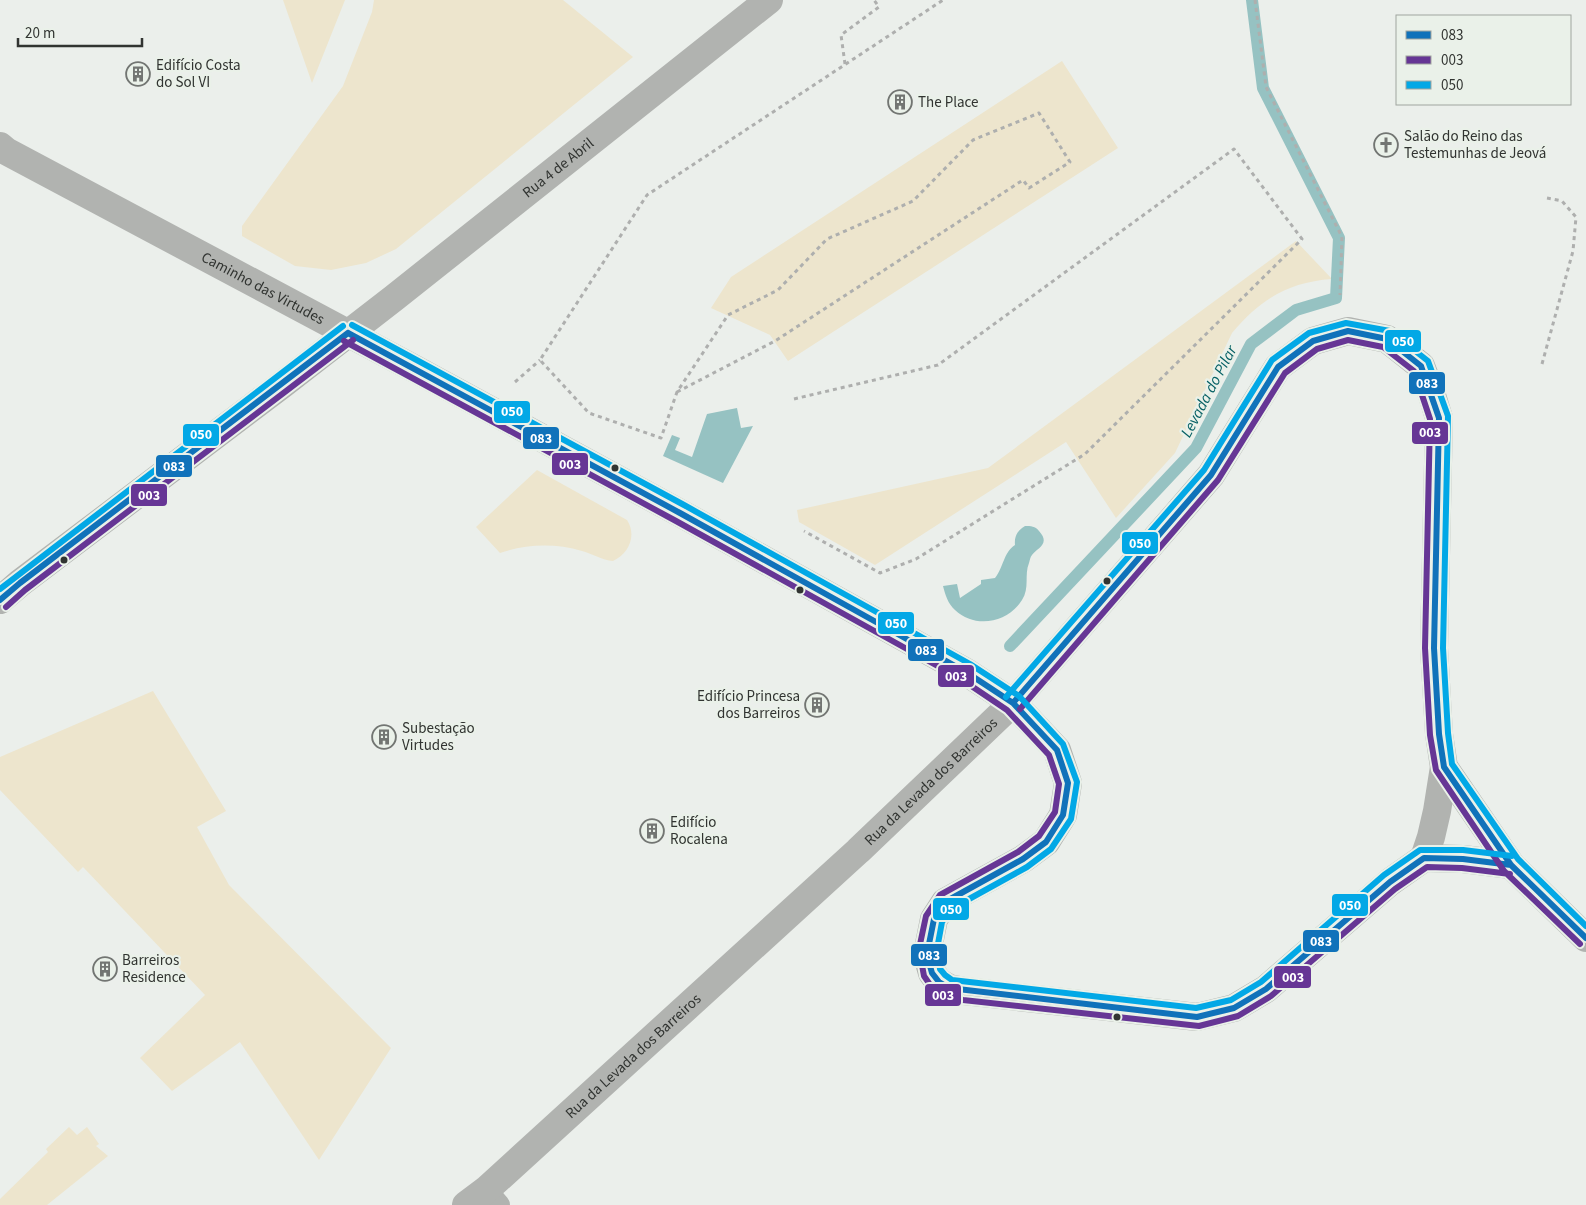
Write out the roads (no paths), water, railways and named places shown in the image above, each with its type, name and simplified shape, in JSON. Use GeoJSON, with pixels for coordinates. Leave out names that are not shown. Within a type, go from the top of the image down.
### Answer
{"type":"FeatureCollection","features":[{"type":"Feature","properties":{"kind":"street","name":"Rua 4 de Abril"},"geometry":{"type":"LineString","coordinates":[[0,600],[394,298],[769,0]]}},
{"type":"Feature","properties":{"kind":"street","name":"Caminho das Virtudes"},"geometry":{"type":"LineString","coordinates":[[0,146],[6,151],[680,513],[958,667],[1013,703],[1057,750],[1068,783],[1063,815],[1046,842],[1024,859],[945,902],[934,919],[928,948],[932,973],[939,982],[949,988],[1196,1017],[1234,1008],[1266,990],[1390,882],[1424,858]]}},
{"type":"Feature","properties":{"kind":"street","name":"Rua da Levada dos Barreiros"},"geometry":{"type":"LineString","coordinates":[[483,1200],[858,851],[1013,703],[1211,475],[1278,367],[1312,340],[1348,331],[1387,339],[1421,366],[1439,418],[1434,648],[1439,734],[1444,767],[1517,871],[1586,938]]}},
{"type":"Feature","properties":{"kind":"street"},"geometry":{"type":"LineString","coordinates":[[1444,767],[1437,811],[1424,858],[1463,859],[1517,871]]}},
{"type":"Feature","properties":{"kind":"water"},"geometry":{"type":"Polygon","coordinates":[[[737,408],[741,428],[753,426],[723,483],[663,456],[672,435],[680,438],[675,450],[692,457],[707,414],[737,408]]]}},
{"type":"Feature","properties":{"kind":"water"},"geometry":{"type":"Polygon","coordinates":[[[1025,526],[1037,529],[1044,539],[1042,545],[1031,557],[1026,591],[1016,608],[1008,614],[991,621],[972,620],[955,610],[946,596],[943,586],[957,584],[960,598],[981,584],[981,580],[995,578],[1008,552],[1015,545],[1017,534],[1025,526]]]}},
{"type":"Feature","properties":{"kind":"waterway","name":"Levada do Pilar"},"geometry":{"type":"LineString","coordinates":[[1010,646],[1196,448],[1251,344],[1296,310],[1336,298],[1339,238],[1263,88],[1252,0]]}},
{"type":"Feature","properties":{"kind":"place","name":"Edifício Costa do Sol VI"},"geometry":{"type":"Point","coordinates":[138,74]}},
{"type":"Feature","properties":{"kind":"place","name":"The Place"},"geometry":{"type":"Point","coordinates":[900,102]}},
{"type":"Feature","properties":{"kind":"place","name":"Salão do Reino das Testemunhas de Jeová"},"geometry":{"type":"Point","coordinates":[1386,145]}},
{"type":"Feature","properties":{"kind":"place","name":"Edifício Princesa dos Barreiros"},"geometry":{"type":"Point","coordinates":[817,705]}},
{"type":"Feature","properties":{"kind":"place","name":"Subestação Virtudes"},"geometry":{"type":"Point","coordinates":[384,737]}},
{"type":"Feature","properties":{"kind":"place","name":"Edifício Rocalena"},"geometry":{"type":"Point","coordinates":[652,831]}},
{"type":"Feature","properties":{"kind":"place","name":"Barreiros Residence"},"geometry":{"type":"Point","coordinates":[105,969]}}]}
